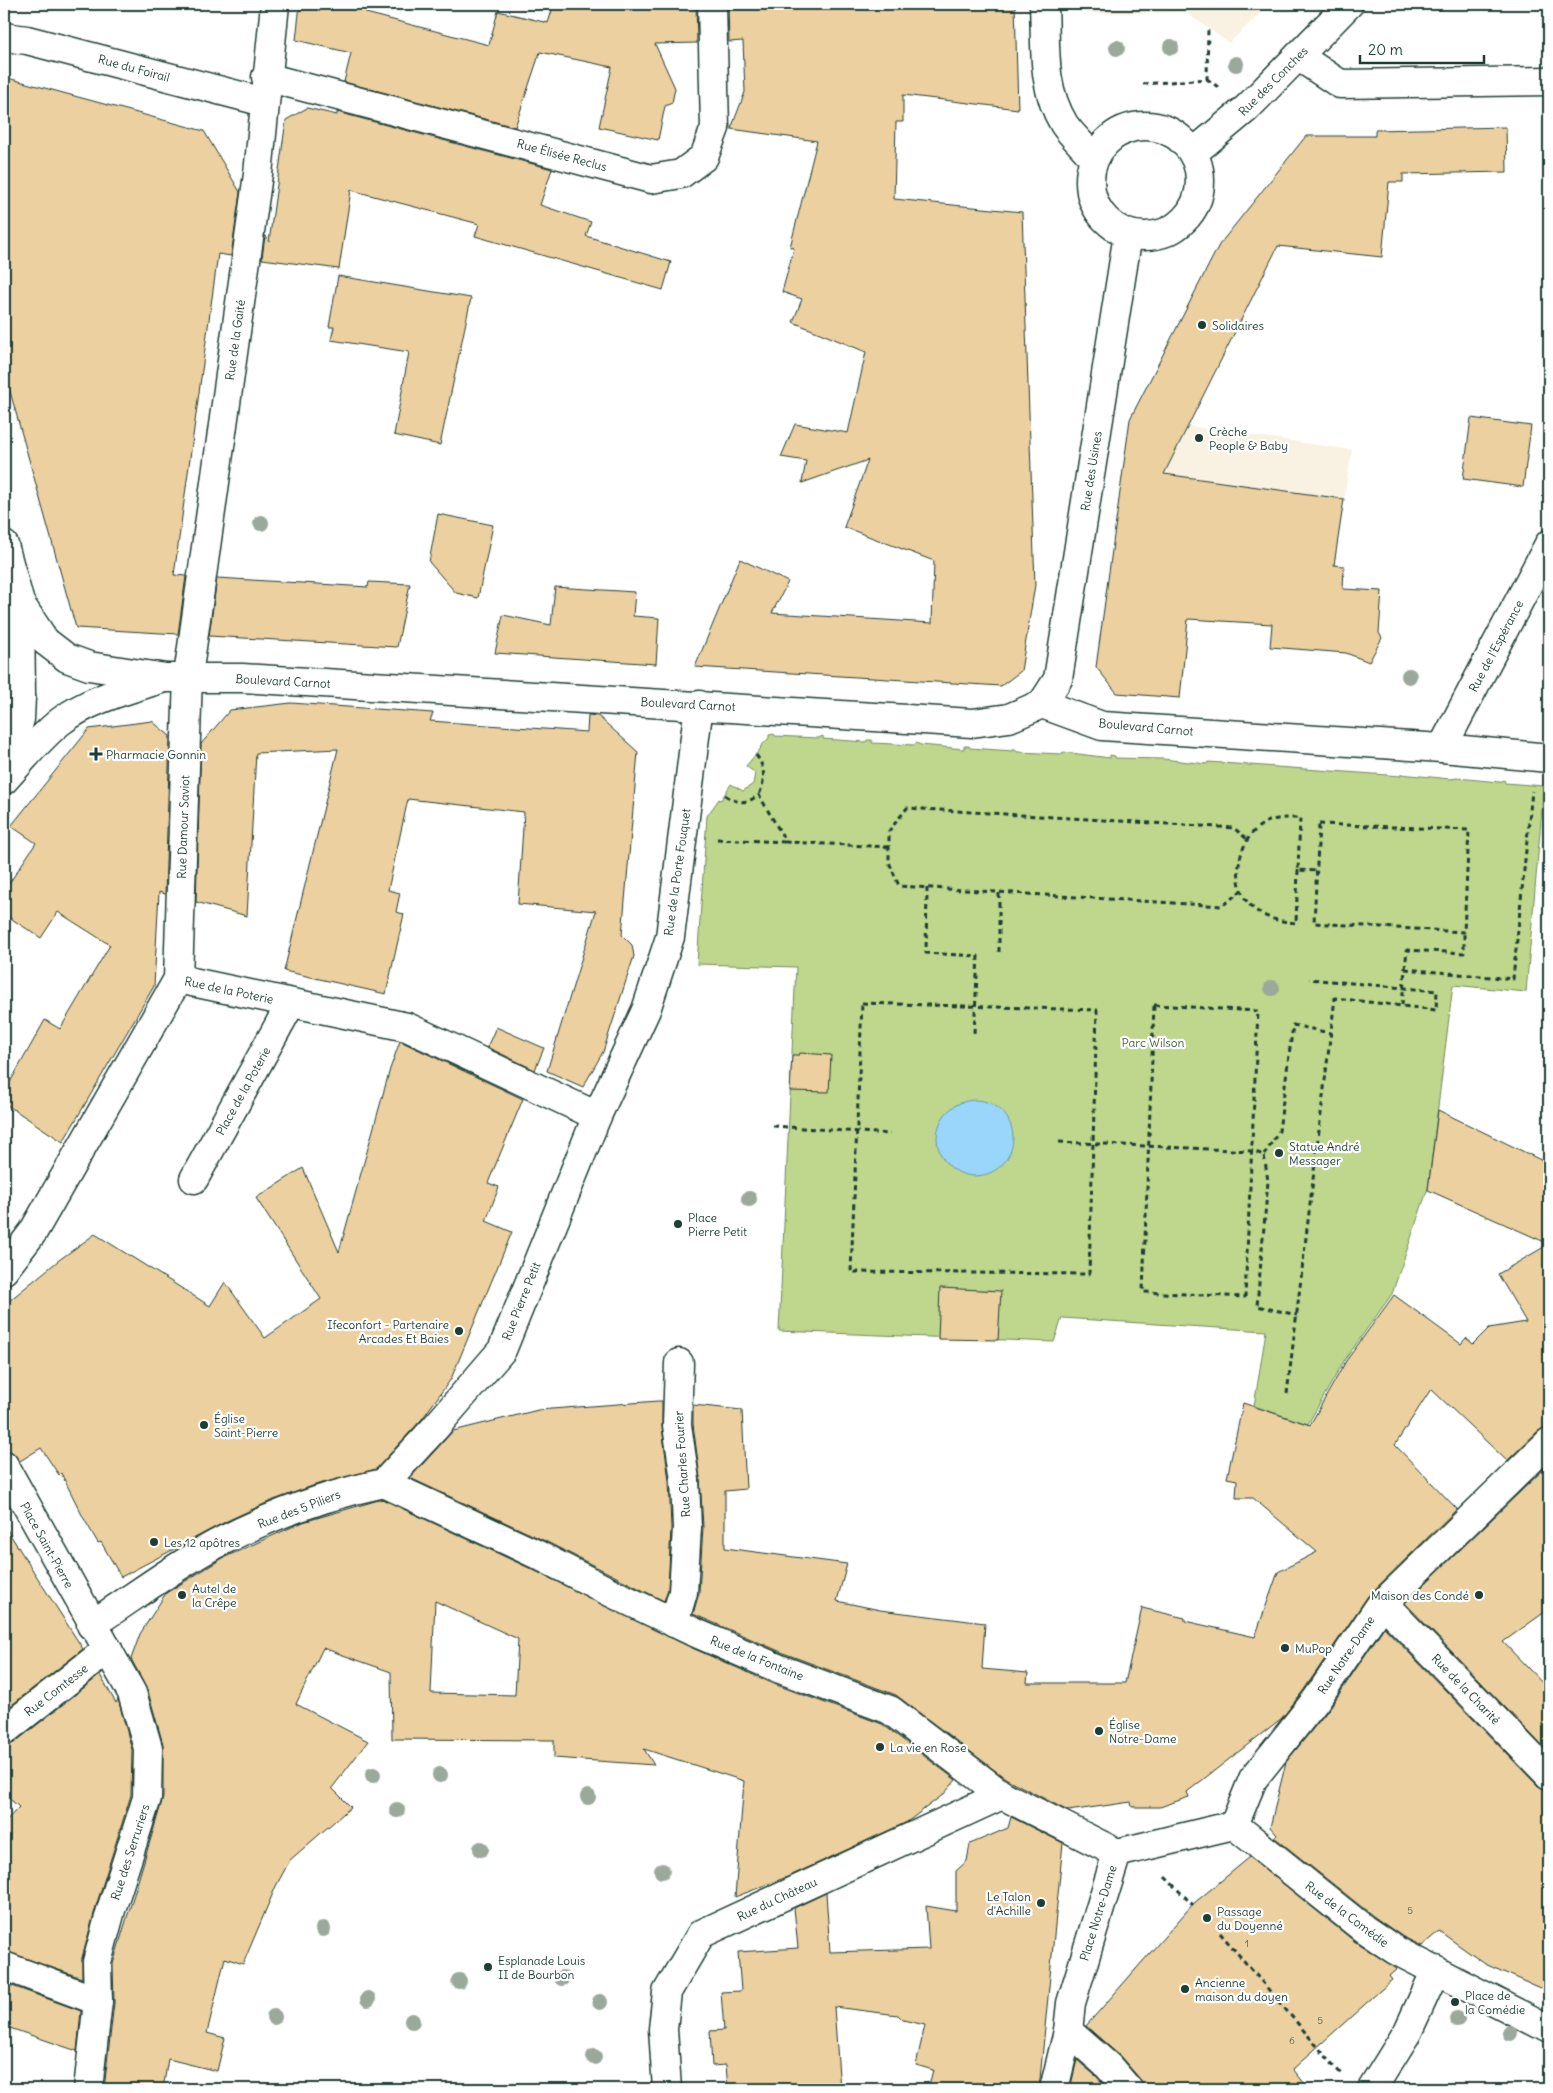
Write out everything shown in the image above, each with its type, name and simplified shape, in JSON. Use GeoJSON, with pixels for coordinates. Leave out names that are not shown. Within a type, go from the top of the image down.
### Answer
{"type":"FeatureCollection","features":[{"type":"Feature","properties":{"kind":"street","name":"Rue de la Gaité"},"geometry":{"type":"LineString","coordinates":[[177,677],[256,184],[274,4]]}},
{"type":"Feature","properties":{"kind":"street","name":"Rue Élisée Reclus"},"geometry":{"type":"LineString","coordinates":[[265,90],[651,179],[681,174],[704,157],[715,128],[712,4]]}},
{"type":"Feature","properties":{"kind":"street"},"geometry":{"type":"LineString","coordinates":[[1044,4],[1046,81],[1053,101],[1065,125],[1094,159]]}},
{"type":"Feature","properties":{"kind":"street","name":"Rue des Conches"},"geometry":{"type":"LineString","coordinates":[[1193,153],[1247,108],[1349,4]]}},
{"type":"Feature","properties":{"kind":"street","name":"Rue du Foirail"},"geometry":{"type":"LineString","coordinates":[[4,37],[27,40],[265,90]]}},
{"type":"Feature","properties":{"kind":"street"},"geometry":{"type":"LineString","coordinates":[[1298,56],[1340,84],[1549,81]]}},
{"type":"Feature","properties":{"kind":"street"},"geometry":{"type":"LineString","coordinates":[[1144,126],[1158,127],[1172,133],[1184,142],[1193,153],[1199,171],[1200,190],[1193,208],[1182,222],[1165,232],[1147,236],[1128,234],[1112,225],[1099,212],[1091,195],[1090,177],[1094,159],[1102,145],[1114,135],[1128,129],[1144,126]]}},
{"type":"Feature","properties":{"kind":"street","name":"Rue des Usines"},"geometry":{"type":"LineString","coordinates":[[1042,704],[1058,679],[1128,234]]}},
{"type":"Feature","properties":{"kind":"street"},"geometry":{"type":"LineString","coordinates":[[4,544],[20,603],[21,697],[20,719],[4,773]]}},
{"type":"Feature","properties":{"kind":"street","name":"Rue de l'Espérance"},"geometry":{"type":"LineString","coordinates":[[1442,748],[1549,544]]}},
{"type":"Feature","properties":{"kind":"street","name":"Boulevard Carnot"},"geometry":{"type":"LineString","coordinates":[[20,603],[45,641],[67,658],[89,666],[177,677],[700,705],[972,723],[1009,718],[1042,704],[1102,726],[1442,748],[1549,758]]}},
{"type":"Feature","properties":{"kind":"street"},"geometry":{"type":"LineString","coordinates":[[4,667],[21,697]]}},
{"type":"Feature","properties":{"kind":"street"},"geometry":{"type":"LineString","coordinates":[[4,780],[59,723],[72,714],[105,698],[177,677]]}},
{"type":"Feature","properties":{"kind":"street","name":"Rue Damour Saviot"},"geometry":{"type":"LineString","coordinates":[[177,677],[178,979]]}},
{"type":"Feature","properties":{"kind":"street","name":"Rue de la Porte Fouquet"},"geometry":{"type":"LineString","coordinates":[[597,1116],[646,1010],[670,937],[700,705]]}},
{"type":"Feature","properties":{"kind":"street","name":"Rue de la Poterie"},"geometry":{"type":"LineString","coordinates":[[4,1270],[34,1232],[178,979],[406,1027],[597,1116]]}},
{"type":"Feature","properties":{"kind":"street","name":"Place de la Poterie"},"geometry":{"type":"LineString","coordinates":[[194,1179],[291,1003]]}},
{"type":"Feature","properties":{"kind":"street","name":"Rue Pierre Petit"},"geometry":{"type":"LineString","coordinates":[[384,1483],[434,1429],[502,1350],[597,1116]]}},
{"type":"Feature","properties":{"kind":"street","name":"Rue Charles Fourier"},"geometry":{"type":"LineString","coordinates":[[674,1623],[683,1592],[687,1528],[685,1480],[677,1425],[679,1363]]}},
{"type":"Feature","properties":{"kind":"street","name":"Rue Notre-Dame"},"geometry":{"type":"LineString","coordinates":[[1234,1825],[1253,1780],[1316,1700],[1383,1603],[1549,1442]]}},
{"type":"Feature","properties":{"kind":"street","name":"Place Saint-Pierre"},"geometry":{"type":"LineString","coordinates":[[4,1465],[91,1625]]}},
{"type":"Feature","properties":{"kind":"street","name":"Rue de la Fontaine"},"geometry":{"type":"LineString","coordinates":[[384,1483],[536,1554],[674,1623],[780,1669],[890,1710],[1002,1794],[1116,1853]]}},
{"type":"Feature","properties":{"kind":"street","name":"Rue des 5 Piliers"},"geometry":{"type":"LineString","coordinates":[[91,1625],[216,1544],[280,1515],[339,1493],[384,1483]]}},
{"type":"Feature","properties":{"kind":"street","name":"Rue de la Charité"},"geometry":{"type":"LineString","coordinates":[[1383,1603],[1549,1774]]}},
{"type":"Feature","properties":{"kind":"street","name":"Rue des Serruriers"},"geometry":{"type":"LineString","coordinates":[[88,2089],[98,2000],[96,1962],[147,1798],[148,1748],[132,1693],[108,1649],[91,1625]]}},
{"type":"Feature","properties":{"kind":"street","name":"Rue Comtesse"},"geometry":{"type":"LineString","coordinates":[[4,1731],[108,1649]]}},
{"type":"Feature","properties":{"kind":"street","name":"Rue du Château"},"geometry":{"type":"LineString","coordinates":[[667,2089],[663,2029],[667,1992],[701,1934],[1002,1794]]}},
{"type":"Feature","properties":{"kind":"street","name":"Place Notre-Dame"},"geometry":{"type":"LineString","coordinates":[[1054,2089],[1068,2031],[1071,2003],[1116,1853],[1234,1825]]}},
{"type":"Feature","properties":{"kind":"street","name":"Rue de la Comédie"},"geometry":{"type":"LineString","coordinates":[[1234,1825],[1364,1929],[1395,1950],[1549,2029]]}},
{"type":"Feature","properties":{"kind":"street"},"geometry":{"type":"LineString","coordinates":[[4,1966],[98,2000]]}},
{"type":"Feature","properties":{"kind":"street"},"geometry":{"type":"LineString","coordinates":[[1372,2089],[1408,2031],[1436,1970]]}},
{"type":"Feature","properties":{"kind":"street"},"geometry":{"type":"LineString","coordinates":[[1068,2031],[1108,2066],[1128,2089]]}},
{"type":"Feature","properties":{"kind":"path"},"geometry":{"type":"LineString","coordinates":[[1143,84],[1207,79],[1208,28]]}},
{"type":"Feature","properties":{"kind":"path"},"geometry":{"type":"LineString","coordinates":[[725,795],[741,803],[750,802],[759,795],[763,785],[764,771],[762,762],[756,755]]}},
{"type":"Feature","properties":{"kind":"path"},"geometry":{"type":"LineString","coordinates":[[1405,969],[1513,979],[1532,785]]}},
{"type":"Feature","properties":{"kind":"path"},"geometry":{"type":"LineString","coordinates":[[759,795],[786,842]]}},
{"type":"Feature","properties":{"kind":"path"},"geometry":{"type":"LineString","coordinates":[[1242,890],[1222,906],[898,886],[889,862],[889,831],[907,808],[1234,828],[1248,840]]}},
{"type":"Feature","properties":{"kind":"path"},"geometry":{"type":"LineString","coordinates":[[1278,818],[1300,818],[1296,923],[1271,919],[1252,908],[1238,883],[1239,864],[1248,840],[1259,826],[1278,818]]}},
{"type":"Feature","properties":{"kind":"path"},"geometry":{"type":"LineString","coordinates":[[1402,1005],[1407,950],[1464,953],[1469,830],[1319,824],[1314,923],[1464,932]]}},
{"type":"Feature","properties":{"kind":"path"},"geometry":{"type":"LineString","coordinates":[[707,839],[889,847]]}},
{"type":"Feature","properties":{"kind":"path"},"geometry":{"type":"LineString","coordinates":[[1298,870],[1317,871]]}},
{"type":"Feature","properties":{"kind":"path"},"geometry":{"type":"LineString","coordinates":[[927,888],[926,953],[978,956],[974,1033]]}},
{"type":"Feature","properties":{"kind":"path"},"geometry":{"type":"LineString","coordinates":[[1000,892],[1000,954]]}},
{"type":"Feature","properties":{"kind":"path"},"geometry":{"type":"LineString","coordinates":[[1287,1394],[1335,998],[1436,1010],[1437,991],[1309,979]]}},
{"type":"Feature","properties":{"kind":"path"},"geometry":{"type":"LineString","coordinates":[[862,1003],[1097,1010],[1089,1274],[851,1272],[857,1132],[862,1003]]}},
{"type":"Feature","properties":{"kind":"path"},"geometry":{"type":"LineString","coordinates":[[1154,1005],[1258,1011],[1252,1151],[1244,1297],[1143,1292],[1154,1005]]}},
{"type":"Feature","properties":{"kind":"path"},"geometry":{"type":"LineString","coordinates":[[1297,1316],[1257,1306],[1268,1181],[1264,1155],[1279,1131],[1293,1025],[1330,1034]]}},
{"type":"Feature","properties":{"kind":"path"},"geometry":{"type":"LineString","coordinates":[[773,1126],[890,1134]]}},
{"type":"Feature","properties":{"kind":"path"},"geometry":{"type":"LineString","coordinates":[[1059,1142],[1252,1151],[1264,1155]]}},
{"type":"Feature","properties":{"kind":"path"},"geometry":{"type":"LineString","coordinates":[[1220,1934],[1343,2076]]}},
{"type":"Feature","properties":{"kind":"shaded area"},"geometry":{"type":"Polygon","coordinates":[[[1087,4],[1270,4],[1229,43],[1185,12],[1088,14],[1087,4]]]}},
{"type":"Feature","properties":{"kind":"shaded area","name":"Crèche People & Baby"},"geometry":{"type":"Polygon","coordinates":[[[1174,333],[1188,426],[1352,450],[1344,499],[1116,521],[1130,419],[1174,333]]]}},
{"type":"Feature","properties":{"kind":"green space","name":"Parc Wilson"},"geometry":{"type":"Polygon","coordinates":[[[774,734],[775,736],[818,738],[823,736],[823,739],[866,742],[867,740],[872,740],[872,743],[915,745],[916,743],[964,749],[964,746],[969,746],[970,748],[1013,751],[1013,749],[1018,752],[1062,754],[1063,752],[1110,758],[1110,755],[1115,756],[1115,758],[1163,759],[1207,764],[1208,762],[1499,782],[1504,780],[1505,783],[1544,786],[1526,992],[1453,985],[1428,1188],[1392,1294],[1344,1361],[1308,1424],[1254,1406],[1266,1331],[1062,1318],[1054,1342],[779,1331],[796,967],[697,964],[707,816],[719,799],[721,800],[731,784],[743,791],[753,784],[755,773],[746,766],[769,738],[769,735],[774,734]]]}},
{"type":"Feature","properties":{"kind":"water"},"geometry":{"type":"Polygon","coordinates":[[[968,1100],[982,1100],[996,1106],[1007,1117],[1013,1131],[1010,1153],[1002,1165],[982,1176],[968,1176],[954,1170],[943,1159],[937,1145],[937,1131],[943,1117],[954,1106],[968,1100]]]}},
{"type":"Feature","properties":{"kind":"building"},"geometry":{"type":"Polygon","coordinates":[[[300,4],[368,4],[366,13],[489,45],[498,11],[548,23],[554,4],[696,4],[697,43],[655,44],[675,88],[672,103],[665,106],[658,140],[599,127],[612,67],[540,52],[515,127],[344,82],[351,53],[296,40],[300,4]]]}},
{"type":"Feature","properties":{"kind":"building"},"geometry":{"type":"Polygon","coordinates":[[[728,4],[1015,4],[1018,109],[903,95],[903,122],[896,122],[894,199],[1022,212],[1035,585],[1021,671],[1001,686],[695,667],[740,559],[788,582],[772,613],[932,623],[934,561],[844,527],[868,460],[802,483],[806,461],[781,457],[795,424],[848,433],[866,352],[793,322],[802,299],[782,292],[794,248],[790,247],[817,141],[731,129],[745,92],[743,41],[729,42],[728,4]]]}},
{"type":"Feature","properties":{"kind":"building"},"geometry":{"type":"Polygon","coordinates":[[[4,77],[204,131],[240,192],[231,256],[218,254],[174,575],[186,576],[178,634],[76,628],[4,370],[4,77]]]}},
{"type":"Feature","properties":{"kind":"building"},"geometry":{"type":"Polygon","coordinates":[[[307,108],[337,115],[337,112],[552,169],[540,205],[591,222],[586,236],[671,262],[663,290],[475,236],[479,224],[351,190],[339,269],[262,259],[265,235],[269,242],[286,120],[307,108]]]}},
{"type":"Feature","properties":{"kind":"building"},"geometry":{"type":"Polygon","coordinates":[[[1506,127],[1507,172],[1403,174],[1403,182],[1389,182],[1382,257],[1278,246],[1164,474],[1344,499],[1334,565],[1344,566],[1343,589],[1382,591],[1379,633],[1382,638],[1369,662],[1346,653],[1270,647],[1272,624],[1188,619],[1180,698],[1117,693],[1096,667],[1130,419],[1219,245],[1306,136],[1375,136],[1375,130],[1506,127]]]}},
{"type":"Feature","properties":{"kind":"building"},"geometry":{"type":"Polygon","coordinates":[[[338,276],[471,298],[440,445],[394,435],[409,352],[331,340],[334,327],[329,327],[338,276]]]}},
{"type":"Feature","properties":{"kind":"building"},"geometry":{"type":"Polygon","coordinates":[[[1471,418],[1531,426],[1523,487],[1463,479],[1471,418]]]}},
{"type":"Feature","properties":{"kind":"building"},"geometry":{"type":"Polygon","coordinates":[[[438,514],[493,525],[478,598],[456,593],[429,562],[438,514]]]}},
{"type":"Feature","properties":{"kind":"building"},"geometry":{"type":"Polygon","coordinates":[[[217,578],[368,587],[369,582],[410,584],[397,647],[209,636],[217,578]]]}},
{"type":"Feature","properties":{"kind":"building"},"geometry":{"type":"Polygon","coordinates":[[[555,587],[635,592],[633,616],[659,618],[656,664],[495,653],[503,615],[551,625],[555,587]]]}},
{"type":"Feature","properties":{"kind":"building"},"geometry":{"type":"Polygon","coordinates":[[[291,703],[433,713],[430,721],[587,732],[588,715],[598,716],[638,752],[622,935],[632,945],[634,956],[603,1052],[583,1087],[547,1071],[596,911],[518,904],[524,812],[408,799],[388,890],[400,893],[396,912],[404,914],[386,994],[284,971],[338,749],[256,753],[247,916],[196,902],[201,744],[230,710],[291,703]]]}},
{"type":"Feature","properties":{"kind":"building"},"geometry":{"type":"Polygon","coordinates":[[[152,721],[170,736],[165,894],[159,892],[154,986],[63,1142],[4,1103],[4,1093],[45,1020],[60,1029],[110,945],[58,912],[41,938],[4,914],[4,891],[36,843],[11,826],[89,729],[152,721]]]}},
{"type":"Feature","properties":{"kind":"building"},"geometry":{"type":"Polygon","coordinates":[[[496,1027],[544,1048],[535,1070],[487,1047],[496,1027]]]}},
{"type":"Feature","properties":{"kind":"building"},"geometry":{"type":"Polygon","coordinates":[[[400,1041],[523,1099],[488,1183],[499,1187],[486,1221],[512,1232],[451,1379],[422,1419],[376,1469],[315,1485],[271,1501],[229,1520],[121,1577],[101,1542],[98,1543],[83,1517],[61,1473],[59,1475],[41,1448],[20,1461],[12,1452],[4,1449],[4,1305],[59,1260],[95,1234],[210,1306],[225,1282],[265,1338],[321,1299],[256,1198],[303,1168],[339,1252],[390,1069],[400,1041]]]}},
{"type":"Feature","properties":{"kind":"building"},"geometry":{"type":"Polygon","coordinates":[[[800,1053],[831,1055],[829,1092],[790,1091],[792,1055],[799,1055],[800,1053]]]}},
{"type":"Feature","properties":{"kind":"building"},"geometry":{"type":"Polygon","coordinates":[[[1438,1110],[1549,1164],[1549,1244],[1428,1190],[1438,1110]]]}},
{"type":"Feature","properties":{"kind":"building"},"geometry":{"type":"Polygon","coordinates":[[[1549,1244],[1549,1427],[1538,1431],[1507,1461],[1431,1389],[1395,1445],[1457,1509],[1368,1596],[1303,1691],[1282,1718],[1187,1792],[1189,1797],[1160,1807],[1132,1807],[1131,1802],[1068,1811],[1005,1778],[896,1695],[786,1654],[693,1614],[699,1593],[703,1527],[700,1478],[693,1424],[693,1405],[742,1410],[746,1489],[725,1491],[725,1548],[847,1564],[837,1601],[880,1610],[985,1623],[982,1669],[1028,1673],[1027,1683],[1125,1683],[1142,1608],[1185,1618],[1185,1621],[1255,1637],[1278,1572],[1317,1552],[1253,1498],[1236,1498],[1237,1480],[1227,1478],[1243,1403],[1310,1425],[1346,1361],[1394,1295],[1461,1344],[1466,1338],[1473,1344],[1489,1328],[1526,1322],[1498,1274],[1549,1244]]]}},
{"type":"Feature","properties":{"kind":"building"},"geometry":{"type":"Polygon","coordinates":[[[940,1288],[1001,1291],[998,1340],[938,1339],[940,1288]]]}},
{"type":"Feature","properties":{"kind":"building"},"geometry":{"type":"Polygon","coordinates":[[[662,1401],[662,1427],[669,1481],[671,1528],[668,1589],[664,1601],[543,1540],[410,1478],[453,1431],[538,1410],[662,1401]]]}},
{"type":"Feature","properties":{"kind":"building"},"geometry":{"type":"Polygon","coordinates":[[[1549,1464],[1549,1609],[1503,1642],[1549,1690],[1549,1753],[1405,1603],[1549,1464]]]}},
{"type":"Feature","properties":{"kind":"building"},"geometry":{"type":"Polygon","coordinates":[[[382,1499],[690,1647],[774,1684],[882,1724],[956,1780],[944,1794],[907,1822],[792,1875],[735,1897],[744,1781],[644,1749],[654,1765],[554,1758],[554,1740],[392,1739],[391,1672],[323,1648],[296,1704],[368,1741],[332,1788],[351,1807],[290,1860],[276,1886],[243,1964],[225,1958],[207,2033],[225,2038],[217,2071],[168,2059],[163,2089],[104,2089],[114,2003],[113,1964],[163,1798],[163,1744],[147,1688],[131,1659],[140,1634],[166,1593],[223,1558],[303,1522],[382,1499]],[[435,1601],[431,1693],[515,1695],[518,1639],[435,1601]]]}},
{"type":"Feature","properties":{"kind":"building"},"geometry":{"type":"Polygon","coordinates":[[[4,1525],[83,1649],[4,1711],[4,1525]]]}},
{"type":"Feature","properties":{"kind":"building"},"geometry":{"type":"Polygon","coordinates":[[[1384,1627],[1538,1786],[1549,1790],[1549,1992],[1485,1964],[1439,1931],[1422,1946],[1403,1937],[1373,1916],[1274,1837],[1277,1835],[1270,1827],[1286,1762],[1329,1709],[1384,1627]]]}},
{"type":"Feature","properties":{"kind":"building"},"geometry":{"type":"Polygon","coordinates":[[[100,1675],[116,1703],[118,1699],[132,1750],[131,1795],[96,1906],[82,1958],[82,1978],[4,1951],[4,1823],[19,1807],[4,1794],[4,1746],[14,1743],[100,1675]]]}},
{"type":"Feature","properties":{"kind":"building"},"geometry":{"type":"Polygon","coordinates":[[[1011,1817],[1063,1843],[1039,2089],[928,2089],[933,2070],[916,2065],[925,2025],[903,2020],[898,2015],[834,2007],[840,2089],[728,2089],[726,2065],[712,2066],[710,2031],[724,2030],[721,1992],[741,1991],[738,1952],[798,1948],[794,1908],[826,1893],[830,1952],[929,1949],[926,1906],[956,1911],[956,1871],[967,1861],[970,1844],[1008,1828],[1011,1817]]]}},
{"type":"Feature","properties":{"kind":"building"},"geometry":{"type":"Polygon","coordinates":[[[1250,1857],[1354,1941],[1397,1969],[1389,1976],[1392,1980],[1293,2069],[1309,2089],[1143,2089],[1140,2079],[1120,2056],[1086,2026],[1193,1904],[1250,1857]]]}},
{"type":"Feature","properties":{"kind":"building"},"geometry":{"type":"Polygon","coordinates":[[[4,1983],[81,2011],[77,2051],[4,2026],[4,1983]]]}},
{"type":"Feature","properties":{"kind":"building"},"geometry":{"type":"Polygon","coordinates":[[[1077,2060],[1097,2077],[1108,2089],[1070,2089],[1077,2060]]]}},
{"type":"Feature","properties":{"kind":"place","name":"Solidaires"},"geometry":{"type":"Point","coordinates":[1202,325]}},
{"type":"Feature","properties":{"kind":"place","name":"Crèche People & Baby"},"geometry":{"type":"Point","coordinates":[1199,438]}},
{"type":"Feature","properties":{"kind":"place","name":"Pharmacie Gonnin"},"geometry":{"type":"Point","coordinates":[96,754]}},
{"type":"Feature","properties":{"kind":"place","name":"Statue André Messager"},"geometry":{"type":"Point","coordinates":[1279,1153]}},
{"type":"Feature","properties":{"kind":"place","name":"Place Pierre Petit"},"geometry":{"type":"Point","coordinates":[678,1224]}},
{"type":"Feature","properties":{"kind":"place","name":"Ifeconfort - Partenaire Arcades Et Baies"},"geometry":{"type":"Point","coordinates":[459,1331]}},
{"type":"Feature","properties":{"kind":"place","name":"Église Saint-Pierre"},"geometry":{"type":"Point","coordinates":[204,1425]}},
{"type":"Feature","properties":{"kind":"place","name":"Les 12 apôtres"},"geometry":{"type":"Point","coordinates":[154,1542]}},
{"type":"Feature","properties":{"kind":"place","name":"Autel de la Crêpe"},"geometry":{"type":"Point","coordinates":[182,1595]}},
{"type":"Feature","properties":{"kind":"place","name":"Maison des Condé"},"geometry":{"type":"Point","coordinates":[1479,1595]}},
{"type":"Feature","properties":{"kind":"place","name":"MuPop"},"geometry":{"type":"Point","coordinates":[1285,1648]}},
{"type":"Feature","properties":{"kind":"place","name":"Église Notre-Dame"},"geometry":{"type":"Point","coordinates":[1099,1731]}},
{"type":"Feature","properties":{"kind":"place","name":"La vie en Rose"},"geometry":{"type":"Point","coordinates":[880,1747]}},
{"type":"Feature","properties":{"kind":"place","name":"Le Talon d'Achille"},"geometry":{"type":"Point","coordinates":[1041,1903]}},
{"type":"Feature","properties":{"kind":"place","name":"Passage du Doyenné"},"geometry":{"type":"Point","coordinates":[1207,1918]}},
{"type":"Feature","properties":{"kind":"place","name":"Esplanade Louis II de Bourbon"},"geometry":{"type":"Point","coordinates":[488,1967]}},
{"type":"Feature","properties":{"kind":"place","name":"Ancienne maison du doyen"},"geometry":{"type":"Point","coordinates":[1185,1989]}},
{"type":"Feature","properties":{"kind":"place","name":"Place de la Comédie"},"geometry":{"type":"Point","coordinates":[1455,2002]}}]}
